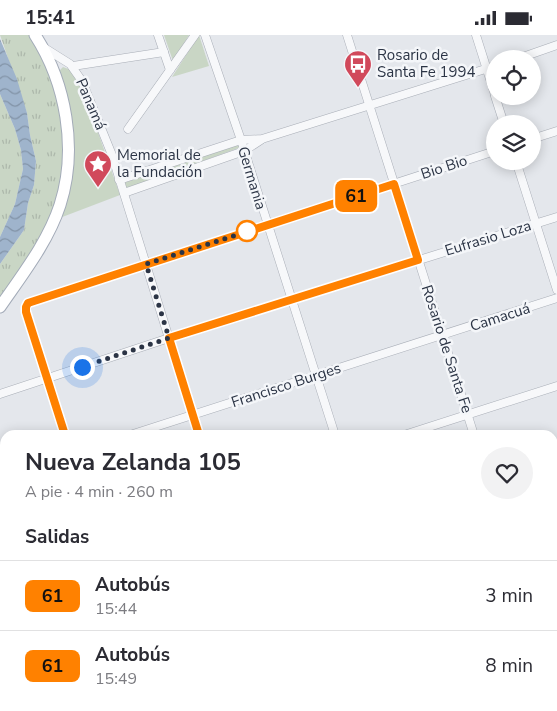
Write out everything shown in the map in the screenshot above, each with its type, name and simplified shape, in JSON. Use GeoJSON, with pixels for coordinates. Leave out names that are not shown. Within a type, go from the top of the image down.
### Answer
{"type":"FeatureCollection","features":[{"type":"Feature","properties":{"kind":"main road"},"geometry":{"type":"LineString","coordinates":[[0,307],[40,247],[50,228],[60,204],[66,173],[67,127],[63,105],[51,65],[35,35]]}},
{"type":"Feature","properties":{"kind":"street"},"geometry":{"type":"LineString","coordinates":[[158,35],[170,71]]}},
{"type":"Feature","properties":{"kind":"street"},"geometry":{"type":"LineString","coordinates":[[128,129],[195,35]]}},
{"type":"Feature","properties":{"kind":"street","name":"Germania"},"geometry":{"type":"LineString","coordinates":[[205,35],[333,430]]}},
{"type":"Feature","properties":{"kind":"street","name":"Rosario de Santa Fe"},"geometry":{"type":"LineString","coordinates":[[346,35],[472,430]]}},
{"type":"Feature","properties":{"kind":"street"},"geometry":{"type":"LineString","coordinates":[[119,180],[241,141],[262,139],[486,69],[476,35]]}},
{"type":"Feature","properties":{"kind":"street"},"geometry":{"type":"LineString","coordinates":[[541,51],[557,45]]}},
{"type":"Feature","properties":{"kind":"street","name":"Panamá"},"geometry":{"type":"LineString","coordinates":[[43,47],[73,66],[82,81],[112,155],[198,430]]}},
{"type":"Feature","properties":{"kind":"street"},"geometry":{"type":"LineString","coordinates":[[73,66],[164,51]]}},
{"type":"Feature","properties":{"kind":"street"},"geometry":{"type":"LineString","coordinates":[[541,136],[557,131]]}},
{"type":"Feature","properties":{"kind":"street"},"geometry":{"type":"LineString","coordinates":[[124,193],[244,151],[262,139]]}},
{"type":"Feature","properties":{"kind":"street","name":"Bio Bio"},"geometry":{"type":"LineString","coordinates":[[47,379],[26,312],[28,303],[486,154]]}},
{"type":"Feature","properties":{"kind":"street"},"geometry":{"type":"LineString","coordinates":[[519,170],[557,290]]}},
{"type":"Feature","properties":{"kind":"street","name":"Eufrasio Loza"},"geometry":{"type":"LineString","coordinates":[[0,393],[169,338],[557,217]]}},
{"type":"Feature","properties":{"kind":"street","name":"Camacuá"},"geometry":{"type":"LineString","coordinates":[[442,335],[557,298]]}},
{"type":"Feature","properties":{"kind":"street","name":"Francisco Burges"},"geometry":{"type":"LineString","coordinates":[[146,430],[442,335]]}},
{"type":"Feature","properties":{"kind":"street"},"geometry":{"type":"LineString","coordinates":[[47,379],[62,430]]}},
{"type":"Feature","properties":{"kind":"street"},"geometry":{"type":"LineString","coordinates":[[420,430],[557,386]]}},
{"type":"Feature","properties":{"kind":"green space"},"geometry":{"type":"Polygon","coordinates":[[[0,35],[35,35],[43,47],[67,127],[60,204],[0,307],[0,264],[24,230],[28,203],[34,185],[36,161],[27,113],[0,35]]]}},
{"type":"Feature","properties":{"kind":"green space"},"geometry":{"type":"Polygon","coordinates":[[[164,35],[189,35],[173,61],[164,35]]]}},
{"type":"Feature","properties":{"kind":"green space"},"geometry":{"type":"Polygon","coordinates":[[[199,35],[209,66],[172,77],[199,35]]]}},
{"type":"Feature","properties":{"kind":"green space"},"geometry":{"type":"Polygon","coordinates":[[[63,67],[71,70],[77,78],[120,195],[57,219],[66,190],[59,71],[63,67]]]}},
{"type":"Feature","properties":{"kind":"green space"},"geometry":{"type":"Polygon","coordinates":[[[0,94],[15,129],[21,150],[23,169],[15,204],[0,237],[0,94]]]}},
{"type":"Feature","properties":{"kind":"green space"},"geometry":{"type":"Polygon","coordinates":[[[239,142],[241,147],[126,189],[124,183],[239,142]]]}},
{"type":"Feature","properties":{"kind":"water"},"geometry":{"type":"Polygon","coordinates":[[[0,39],[17,79],[27,113],[36,161],[34,185],[28,203],[24,230],[0,264],[0,237],[15,204],[23,169],[21,150],[15,129],[0,94],[0,39]]]}},
{"type":"Feature","properties":{"kind":"bus line","name":"61"},"geometry":{"type":"LineString","coordinates":[[63,430],[26,312],[28,303],[394,184],[418,260],[169,338],[197,430]]}},
{"type":"Feature","properties":{"kind":"place","name":"Rosario de Santa Fe 1994"},"geometry":{"type":"Point","coordinates":[358,88]}},
{"type":"Feature","properties":{"kind":"place","name":"Memorial de la Fundación"},"geometry":{"type":"Point","coordinates":[98,188]}},
{"type":"Feature","properties":{"kind":"route"},"geometry":{"type":"LineString","coordinates":[[82,367],[169,338],[146,264],[249,231],[247,231]]}}]}
